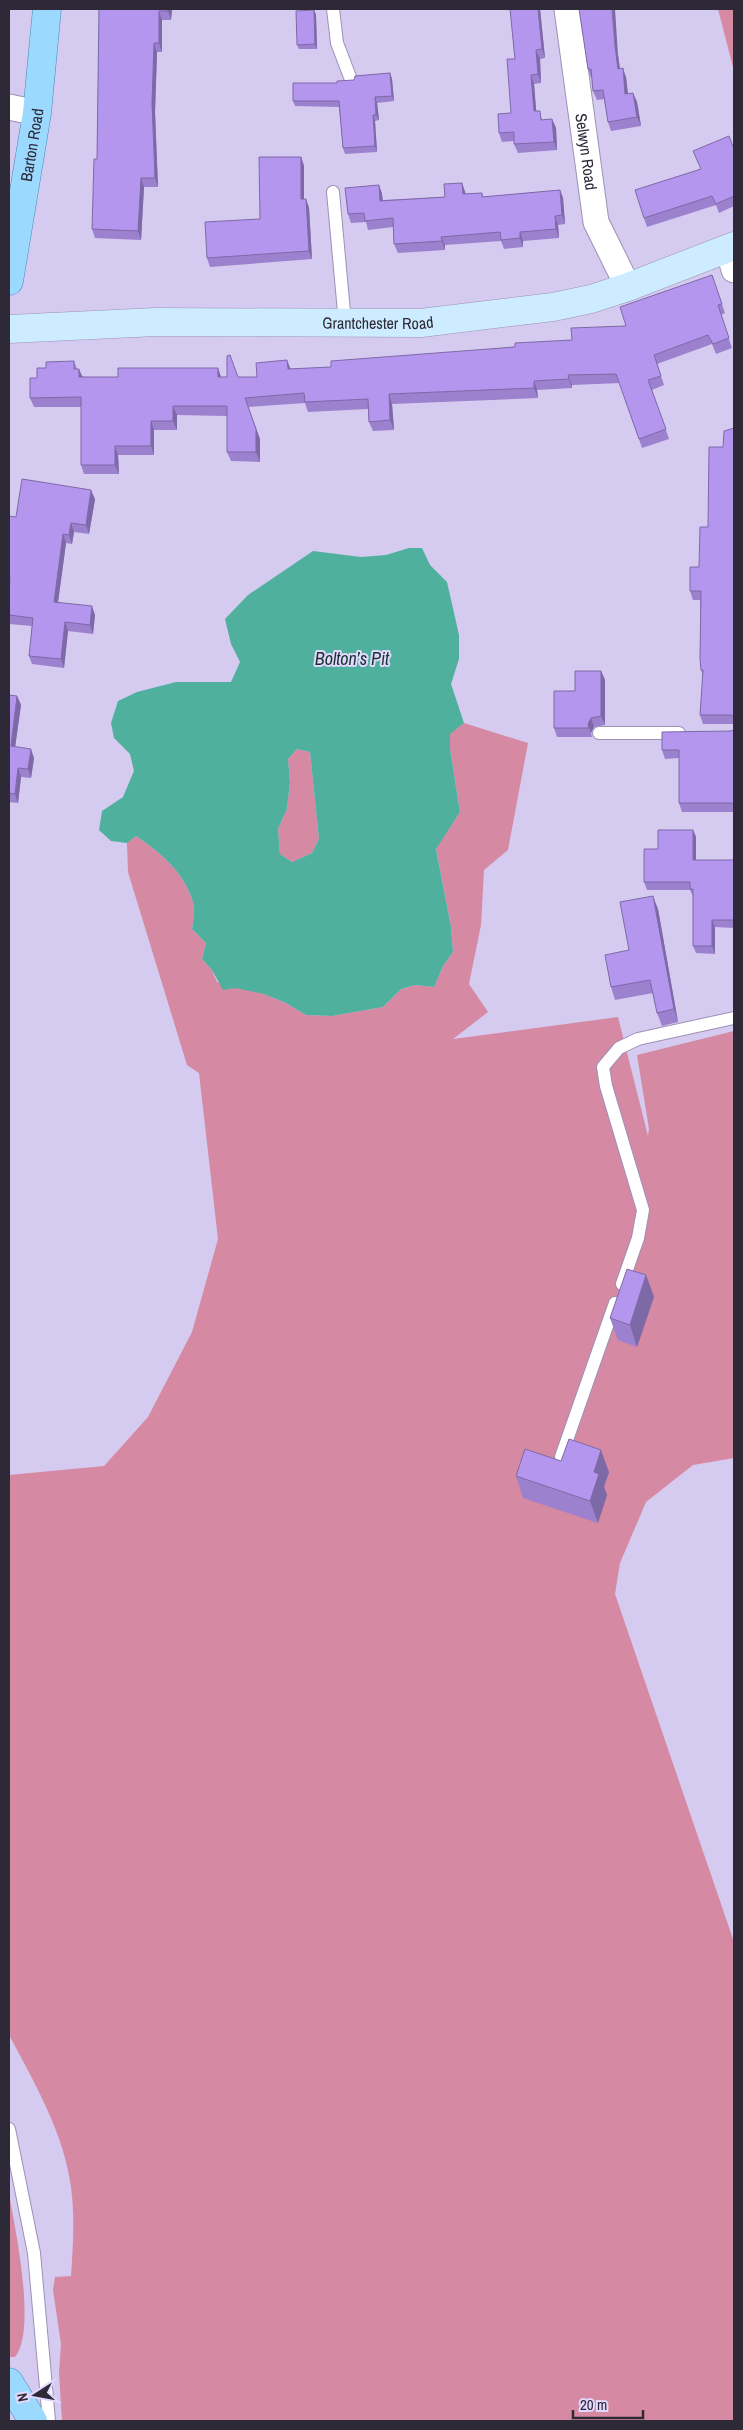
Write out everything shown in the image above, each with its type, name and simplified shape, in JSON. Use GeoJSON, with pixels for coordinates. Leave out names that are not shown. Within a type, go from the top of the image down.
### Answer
{"type":"FeatureCollection","features":[{"type":"Feature","properties":{"kind":"main road","name":"Barton Road"},"geometry":{"type":"LineString","coordinates":[[9,281],[37,113],[47,9]]}},
{"type":"Feature","properties":{"kind":"main road"},"geometry":{"type":"LineString","coordinates":[[9,2382],[33,2421]]}},
{"type":"Feature","properties":{"kind":"street","name":"Selwyn Road"},"geometry":{"type":"LineString","coordinates":[[567,9],[596,222],[628,287]]}},
{"type":"Feature","properties":{"kind":"street"},"geometry":{"type":"LineString","coordinates":[[9,107],[37,113]]}},
{"type":"Feature","properties":{"kind":"street","name":"Grantchester Road"},"geometry":{"type":"LineString","coordinates":[[9,329],[156,322],[421,323],[534,309],[591,299],[732,254]]}},
{"type":"Feature","properties":{"kind":"lane"},"geometry":{"type":"LineString","coordinates":[[333,9],[336,43],[350,77]]}},
{"type":"Feature","properties":{"kind":"lane"},"geometry":{"type":"LineString","coordinates":[[333,192],[344,323]]}},
{"type":"Feature","properties":{"kind":"lane"},"geometry":{"type":"LineString","coordinates":[[599,733],[696,733]]}},
{"type":"Feature","properties":{"kind":"lane"},"geometry":{"type":"LineString","coordinates":[[561,1457],[638,1238],[643,1210],[606,1086],[603,1067],[620,1048],[638,1039],[734,1018]]}},
{"type":"Feature","properties":{"kind":"lane"},"geometry":{"type":"LineString","coordinates":[[9,2129],[34,2253],[50,2421]]}},
{"type":"Feature","properties":{"kind":"shaded area"},"geometry":{"type":"Polygon","coordinates":[[[718,9],[734,9],[734,71],[718,9]]]}},
{"type":"Feature","properties":{"kind":"shaded area"},"geometry":{"type":"Polygon","coordinates":[[[464,723],[528,743],[508,850],[484,870],[481,925],[469,984],[488,1012],[453,1039],[618,1017],[648,1136],[649,1129],[637,1055],[734,1031],[734,1458],[693,1465],[646,1502],[620,1563],[615,1594],[734,1942],[734,2421],[62,2421],[59,2373],[61,2344],[53,2290],[55,2277],[71,2276],[73,2220],[71,2187],[62,2147],[47,2108],[9,2035],[9,1475],[104,1466],[148,1417],[192,1332],[218,1239],[199,1073],[187,1065],[128,872],[127,843],[136,836],[163,856],[184,881],[194,905],[192,929],[206,943],[202,959],[212,970],[217,982],[264,994],[286,1003],[306,1015],[332,1016],[383,1007],[401,989],[415,985],[434,987],[443,966],[453,952],[451,927],[436,848],[460,812],[450,749],[450,733],[464,723]]]}},
{"type":"Feature","properties":{"kind":"shaded area"},"geometry":{"type":"Polygon","coordinates":[[[297,749],[310,752],[319,839],[312,853],[292,862],[280,854],[278,829],[287,809],[290,782],[288,759],[297,749]]]}},
{"type":"Feature","properties":{"kind":"shaded area"},"geometry":{"type":"Polygon","coordinates":[[[9,2194],[19,2253],[24,2303],[24,2325],[21,2344],[15,2357],[9,2357],[9,2194]]]}},
{"type":"Feature","properties":{"kind":"water","name":"Bolton’s Pit"},"geometry":{"type":"Polygon","coordinates":[[[409,548],[422,548],[430,565],[447,582],[459,635],[459,659],[451,684],[464,723],[450,734],[450,749],[460,812],[436,849],[451,927],[453,952],[443,966],[434,987],[415,985],[401,989],[383,1007],[332,1016],[306,1015],[286,1003],[264,994],[235,988],[223,990],[212,970],[202,959],[206,943],[192,929],[193,902],[178,872],[163,856],[136,836],[127,843],[111,841],[99,830],[102,811],[123,797],[134,771],[130,754],[114,738],[111,723],[118,701],[137,692],[176,682],[231,682],[240,662],[231,644],[225,619],[248,595],[313,551],[361,557],[386,555],[409,548]],[[297,749],[288,759],[290,782],[287,809],[278,829],[280,854],[292,862],[312,853],[319,839],[310,752],[297,749]]]}},
{"type":"Feature","properties":{"kind":"building"},"geometry":{"type":"Polygon","coordinates":[[[99,9],[168,9],[168,11],[159,11],[159,43],[154,43],[152,103],[155,178],[141,178],[138,231],[92,229],[94,159],[97,159],[99,9]]]}},
{"type":"Feature","properties":{"kind":"building"},"geometry":{"type":"Polygon","coordinates":[[[510,9],[538,9],[542,49],[536,50],[538,74],[531,75],[534,111],[540,111],[541,120],[552,119],[554,142],[514,144],[514,132],[499,133],[498,114],[511,113],[507,59],[515,59],[510,9]]]}},
{"type":"Feature","properties":{"kind":"building"},"geometry":{"type":"Polygon","coordinates":[[[579,9],[612,9],[618,69],[623,68],[625,94],[633,93],[637,117],[608,122],[603,90],[593,91],[591,69],[588,69],[579,9]]]}},
{"type":"Feature","properties":{"kind":"building"},"geometry":{"type":"Polygon","coordinates":[[[314,10],[315,44],[297,45],[296,11],[314,10]]]}},
{"type":"Feature","properties":{"kind":"building"},"geometry":{"type":"Polygon","coordinates":[[[390,73],[392,96],[375,97],[376,115],[373,115],[375,146],[343,148],[339,101],[293,101],[293,83],[337,83],[337,81],[354,80],[355,76],[390,73]]]}},
{"type":"Feature","properties":{"kind":"building"},"geometry":{"type":"Polygon","coordinates":[[[729,136],[734,149],[734,196],[716,204],[712,196],[644,218],[635,190],[701,169],[693,151],[729,136]]]}},
{"type":"Feature","properties":{"kind":"building"},"geometry":{"type":"Polygon","coordinates":[[[259,157],[301,157],[301,199],[306,199],[309,251],[207,258],[205,222],[260,219],[259,157]]]}},
{"type":"Feature","properties":{"kind":"building"},"geometry":{"type":"Polygon","coordinates":[[[462,183],[463,194],[482,193],[482,197],[560,190],[562,215],[555,216],[556,229],[520,232],[520,238],[501,240],[500,232],[441,237],[442,241],[394,244],[393,218],[365,221],[364,213],[348,214],[345,188],[379,185],[380,201],[445,197],[444,184],[462,183]]]}},
{"type":"Feature","properties":{"kind":"building"},"geometry":{"type":"Polygon","coordinates":[[[712,275],[722,304],[718,305],[729,338],[713,344],[708,335],[654,355],[661,376],[648,380],[666,429],[639,439],[616,374],[568,375],[569,379],[534,381],[534,388],[389,394],[390,420],[369,422],[368,399],[305,402],[304,393],[245,398],[256,429],[256,452],[227,452],[227,406],[173,406],[173,421],[151,421],[151,446],[115,446],[115,465],[81,465],[81,397],[30,398],[30,378],[37,378],[37,368],[46,368],[46,362],[74,361],[74,369],[79,369],[79,377],[118,377],[118,368],[218,368],[218,377],[227,377],[227,356],[230,355],[238,377],[257,377],[256,363],[287,360],[288,369],[331,367],[331,361],[515,347],[515,343],[572,340],[571,328],[626,326],[620,307],[712,275]]]}},
{"type":"Feature","properties":{"kind":"building"},"geometry":{"type":"Polygon","coordinates":[[[734,428],[734,717],[731,715],[700,715],[703,670],[701,670],[700,659],[701,591],[690,591],[690,567],[699,567],[700,527],[708,527],[709,447],[723,447],[724,431],[734,428]]]}},
{"type":"Feature","properties":{"kind":"building"},"geometry":{"type":"Polygon","coordinates":[[[22,479],[91,490],[86,525],[71,523],[69,535],[63,534],[54,602],[92,606],[90,625],[65,622],[61,659],[29,656],[33,618],[9,615],[9,516],[16,517],[22,479]]]}},
{"type":"Feature","properties":{"kind":"building"},"geometry":{"type":"Polygon","coordinates":[[[575,671],[601,671],[601,716],[591,718],[588,724],[589,728],[554,728],[554,691],[575,691],[575,671]]]}},
{"type":"Feature","properties":{"kind":"building"},"geometry":{"type":"Polygon","coordinates":[[[9,695],[17,696],[11,746],[31,749],[28,769],[18,768],[15,794],[9,793],[9,695]]]}},
{"type":"Feature","properties":{"kind":"building"},"geometry":{"type":"Polygon","coordinates":[[[734,730],[734,803],[679,803],[679,750],[662,750],[662,732],[734,730]]]}},
{"type":"Feature","properties":{"kind":"building"},"geometry":{"type":"Polygon","coordinates":[[[658,830],[693,830],[693,860],[734,860],[734,920],[712,920],[712,946],[693,946],[693,889],[690,889],[690,882],[644,882],[644,849],[658,849],[658,830]]]}},
{"type":"Feature","properties":{"kind":"building"},"geometry":{"type":"Polygon","coordinates":[[[653,896],[674,1009],[657,1013],[650,980],[611,987],[605,955],[629,950],[620,902],[653,896]]]}},
{"type":"Feature","properties":{"kind":"building"},"geometry":{"type":"Polygon","coordinates":[[[627,1269],[646,1275],[630,1325],[610,1318],[627,1269]]]}},
{"type":"Feature","properties":{"kind":"building"},"geometry":{"type":"Polygon","coordinates":[[[569,1439],[601,1450],[594,1472],[599,1474],[590,1501],[516,1476],[525,1449],[561,1461],[569,1439]]]}}]}
